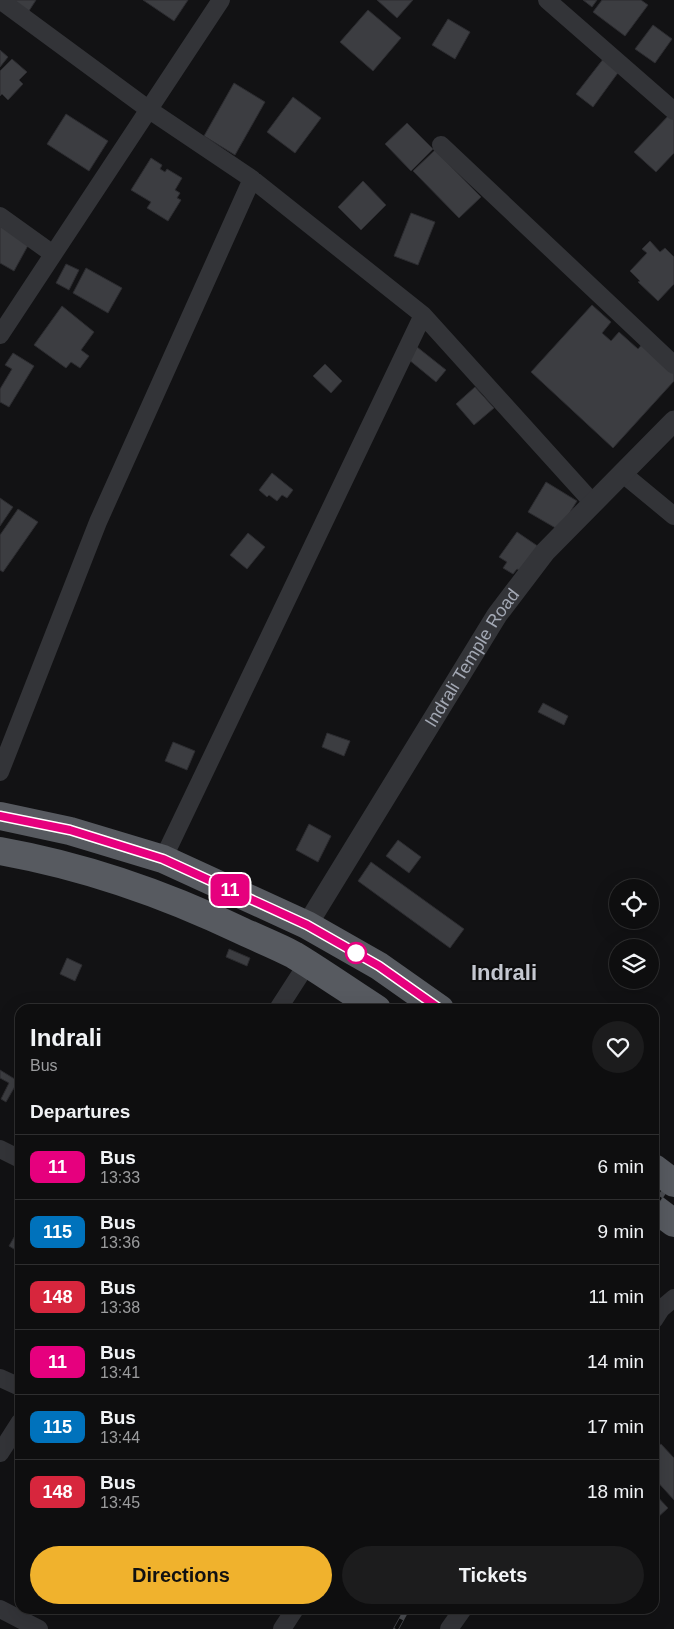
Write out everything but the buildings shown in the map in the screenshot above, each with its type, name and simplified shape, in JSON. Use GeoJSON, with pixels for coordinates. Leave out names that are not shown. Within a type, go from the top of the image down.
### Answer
{"type":"FeatureCollection","features":[{"type":"Feature","properties":{"kind":"highway"},"geometry":{"type":"LineString","coordinates":[[0,816],[70,830],[163,859],[307,925],[379,966],[433,1004]]}},
{"type":"Feature","properties":{"kind":"highway"},"geometry":{"type":"LineString","coordinates":[[62,865],[70,830]]}},
{"type":"Feature","properties":{"kind":"highway"},"geometry":{"type":"LineString","coordinates":[[0,851],[62,865],[145,890],[206,914],[292,955],[369,1004]]}},
{"type":"Feature","properties":{"kind":"highway"},"geometry":{"type":"LineString","coordinates":[[659,1172],[674,1183]]}},
{"type":"Feature","properties":{"kind":"highway"},"geometry":{"type":"LineString","coordinates":[[659,1212],[674,1223]]}},
{"type":"Feature","properties":{"kind":"street"},"geometry":{"type":"LineString","coordinates":[[0,0],[148,109],[252,179],[422,315],[593,504]]}},
{"type":"Feature","properties":{"kind":"street"},"geometry":{"type":"LineString","coordinates":[[0,335],[221,0]]}},
{"type":"Feature","properties":{"kind":"street"},"geometry":{"type":"LineString","coordinates":[[547,0],[674,111]]}},
{"type":"Feature","properties":{"kind":"street"},"geometry":{"type":"LineString","coordinates":[[441,145],[674,365]]}},
{"type":"Feature","properties":{"kind":"street"},"geometry":{"type":"LineString","coordinates":[[0,772],[98,522],[252,179]]}},
{"type":"Feature","properties":{"kind":"street"},"geometry":{"type":"LineString","coordinates":[[0,216],[53,254]]}},
{"type":"Feature","properties":{"kind":"street"},"geometry":{"type":"LineString","coordinates":[[163,859],[422,315]]}},
{"type":"Feature","properties":{"kind":"street","name":"Indrali Temple Road"},"geometry":{"type":"LineString","coordinates":[[307,925],[497,615],[545,552],[674,421]]}},
{"type":"Feature","properties":{"kind":"street"},"geometry":{"type":"LineString","coordinates":[[622,473],[674,516]]}},
{"type":"Feature","properties":{"kind":"street"},"geometry":{"type":"LineString","coordinates":[[281,1004],[307,964]]}},
{"type":"Feature","properties":{"kind":"street"},"geometry":{"type":"LineString","coordinates":[[0,1149],[15,1156]]}},
{"type":"Feature","properties":{"kind":"street"},"geometry":{"type":"LineString","coordinates":[[659,1313],[674,1298]]}},
{"type":"Feature","properties":{"kind":"street"},"geometry":{"type":"LineString","coordinates":[[0,1378],[15,1385]]}},
{"type":"Feature","properties":{"kind":"street"},"geometry":{"type":"LineString","coordinates":[[0,1452],[15,1430]]}},
{"type":"Feature","properties":{"kind":"street"},"geometry":{"type":"LineString","coordinates":[[0,1610],[40,1629]]}},
{"type":"Feature","properties":{"kind":"street"},"geometry":{"type":"LineString","coordinates":[[282,1629],[292,1614]]}},
{"type":"Feature","properties":{"kind":"street"},"geometry":{"type":"LineString","coordinates":[[449,1629],[460,1614]]}},
{"type":"Feature","properties":{"kind":"railway"},"geometry":{"type":"LineString","coordinates":[[659,1199],[674,1177]]}},
{"type":"Feature","properties":{"kind":"railway"},"geometry":{"type":"LineString","coordinates":[[396,1629],[404,1614]]}},
{"type":"Feature","properties":{"kind":"bus line","name":"11"},"geometry":{"type":"LineString","coordinates":[[0,816],[70,830],[163,859],[307,925],[379,966],[433,1004]]}},
{"type":"Feature","properties":{"kind":"district","name":"Indrali"},"geometry":{"type":"Point","coordinates":[504,972]}}]}
